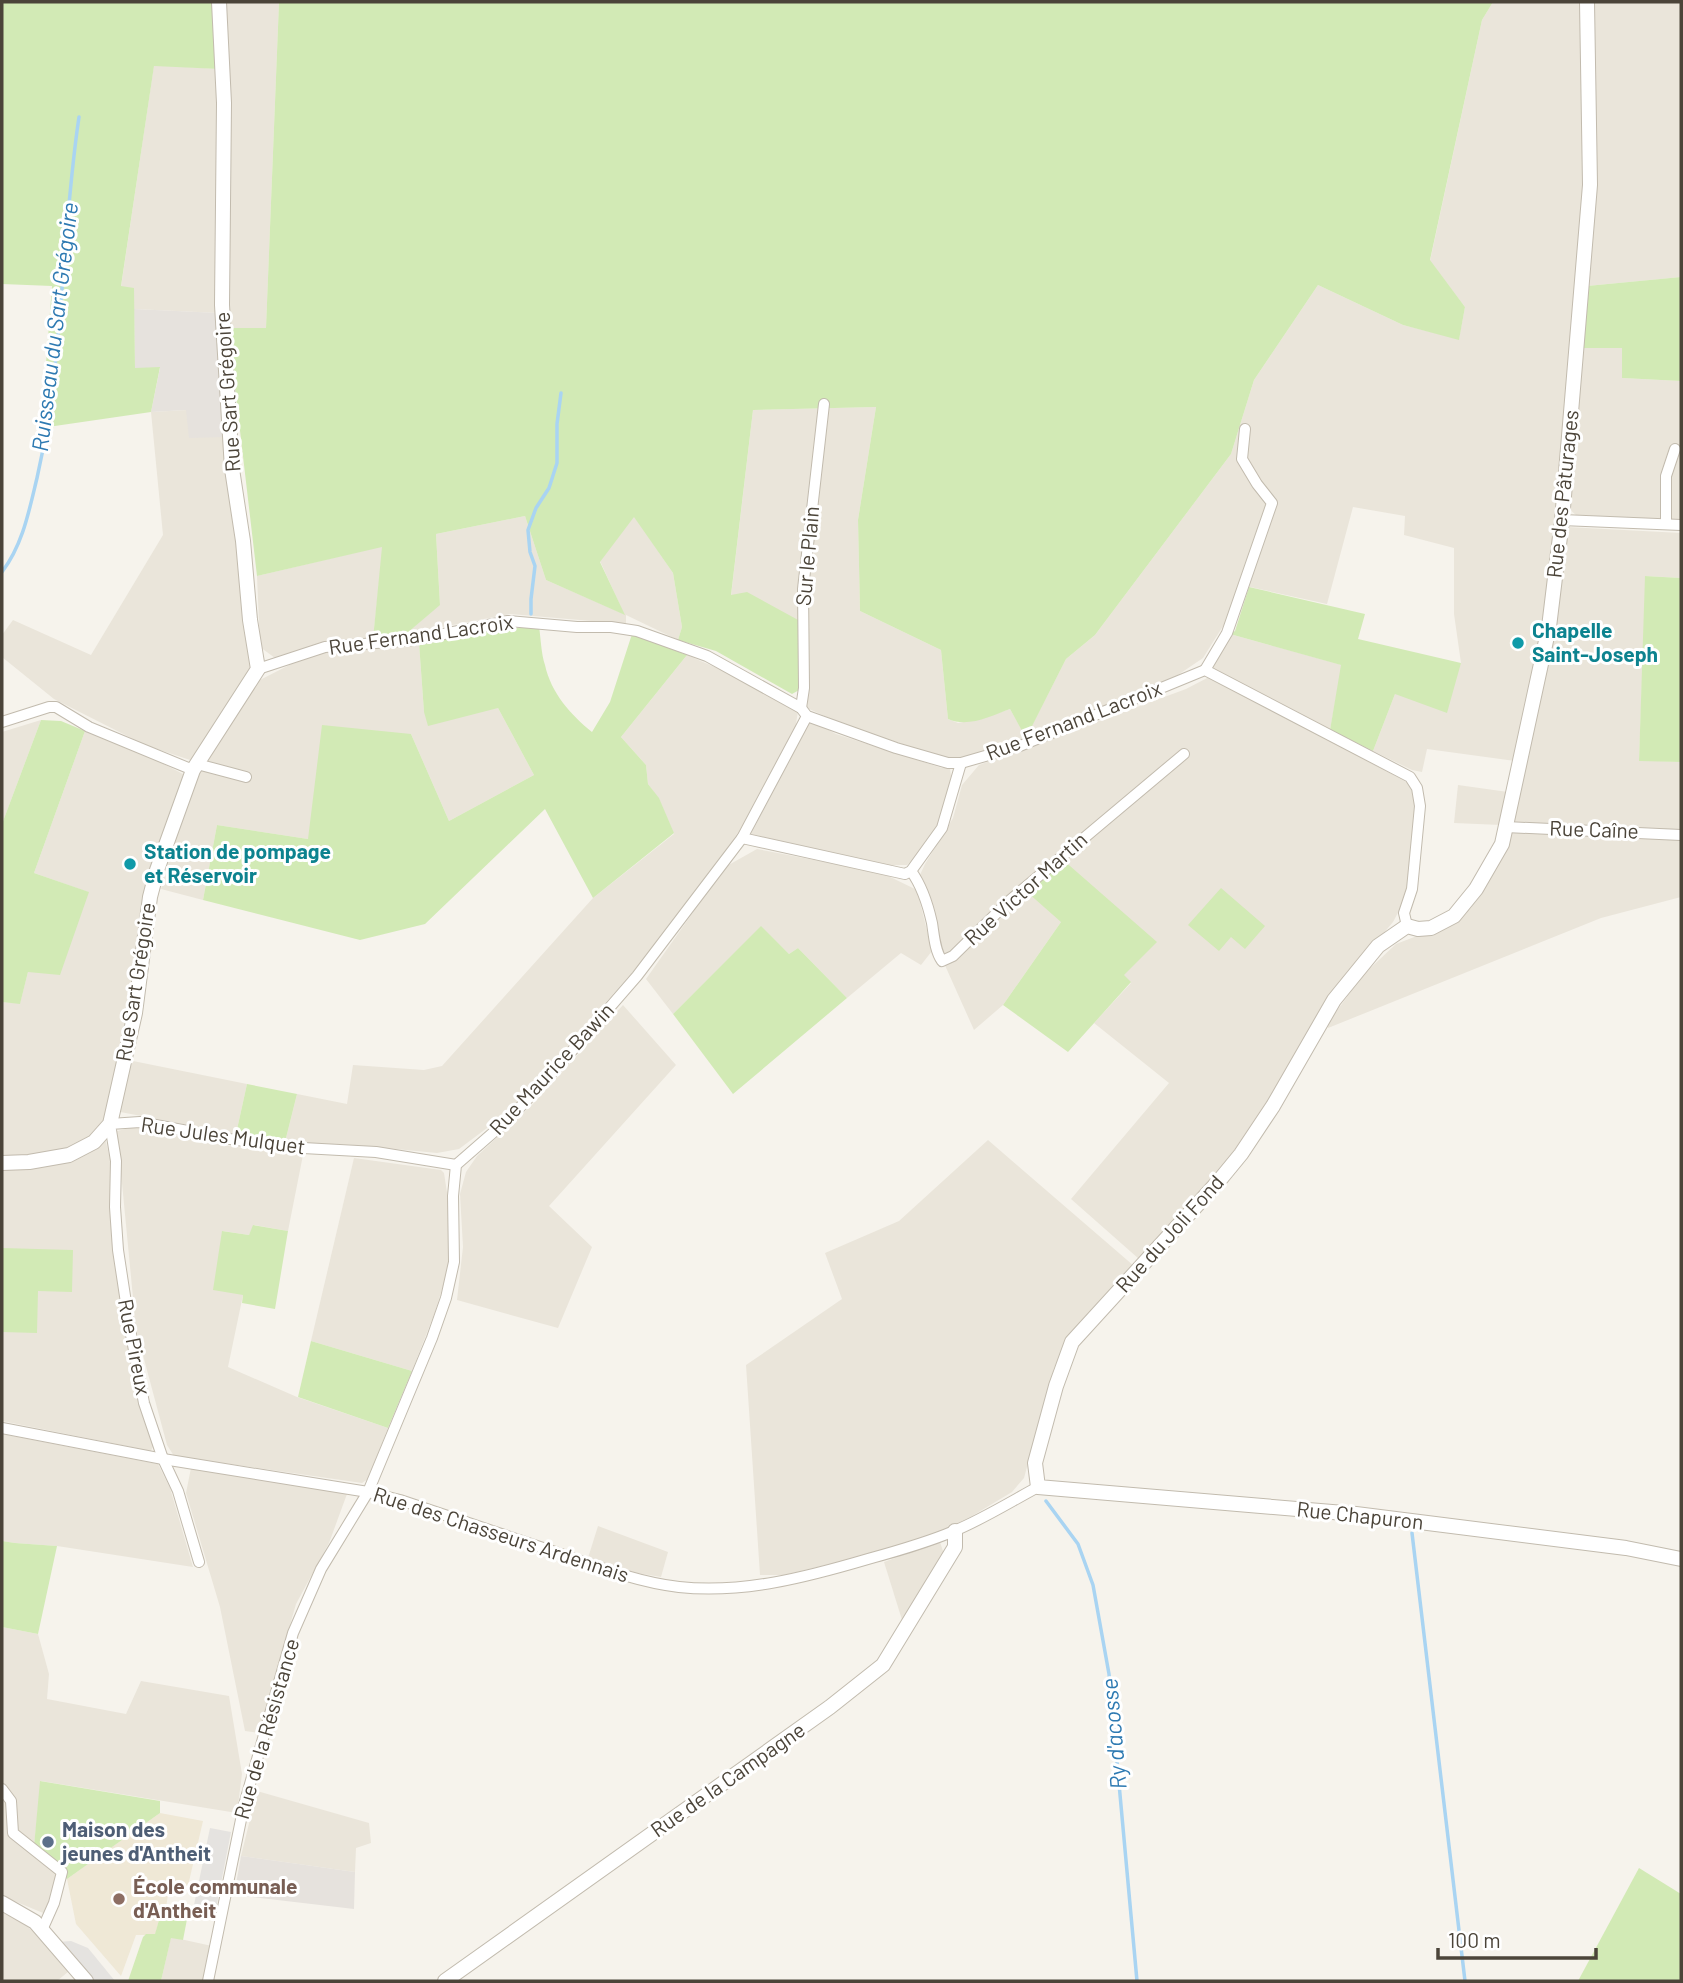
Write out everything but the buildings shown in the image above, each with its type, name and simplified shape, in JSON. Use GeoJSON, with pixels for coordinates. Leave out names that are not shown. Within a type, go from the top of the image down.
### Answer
{"type":"FeatureCollection","features":[{"type":"Feature","properties":{"kind":"street","name":"Rue Sart Grégoire"},"geometry":{"type":"LineString","coordinates":[[110,1124],[135,1013],[150,897],[157,870],[195,767],[258,669],[232,469],[222,305],[224,103],[219,2]]}},
{"type":"Feature","properties":{"kind":"street","name":"Rue des Pâturages"},"geometry":{"type":"LineString","coordinates":[[1407,926],[1431,928],[1454,916],[1476,889],[1502,844],[1549,627],[1562,520],[1590,185],[1587,2]]}},
{"type":"Feature","properties":{"kind":"street","name":"Sur le Plain"},"geometry":{"type":"LineString","coordinates":[[804,712],[803,589],[824,404]]}},
{"type":"Feature","properties":{"kind":"street"},"geometry":{"type":"LineString","coordinates":[[1245,429],[1242,459],[1272,503],[1227,633],[1205,670],[1410,777],[1417,788],[1420,806],[1412,889],[1404,914],[1407,926]]}},
{"type":"Feature","properties":{"kind":"street"},"geometry":{"type":"LineString","coordinates":[[1666,524],[1666,477],[1675,449]]}},
{"type":"Feature","properties":{"kind":"street"},"geometry":{"type":"LineString","coordinates":[[1562,520],[1681,525]]}},
{"type":"Feature","properties":{"kind":"street","name":"Rue Fernand Lacroix"},"geometry":{"type":"LineString","coordinates":[[258,669],[325,647],[414,640],[508,621],[611,627],[637,631],[707,656],[804,712],[896,748],[948,763],[961,764],[1020,746],[1205,670]]}},
{"type":"Feature","properties":{"kind":"street"},"geometry":{"type":"LineString","coordinates":[[2,722],[56,707],[89,727],[195,767],[246,777]]}},
{"type":"Feature","properties":{"kind":"street","name":"Rue Maurice Bawin"},"geometry":{"type":"LineString","coordinates":[[456,1165],[511,1117],[637,976],[742,838],[804,712]]}},
{"type":"Feature","properties":{"kind":"street","name":"Rue Victor Martin"},"geometry":{"type":"LineString","coordinates":[[911,871],[930,914],[937,954],[942,961],[953,956],[1009,901],[1184,754]]}},
{"type":"Feature","properties":{"kind":"street"},"geometry":{"type":"LineString","coordinates":[[742,838],[905,874],[911,871],[942,828],[961,764]]}},
{"type":"Feature","properties":{"kind":"street","name":"Rue Caîne"},"geometry":{"type":"LineString","coordinates":[[1506,827],[1681,835]]}},
{"type":"Feature","properties":{"kind":"street","name":"Rue du Joli Fond"},"geometry":{"type":"LineString","coordinates":[[1038,1487],[1035,1463],[1056,1386],[1073,1342],[1241,1154],[1273,1106],[1335,1000],[1378,946],[1407,926]]}},
{"type":"Feature","properties":{"kind":"street","name":"Rue Jules Mulquet"},"geometry":{"type":"LineString","coordinates":[[2,1163],[30,1162],[69,1154],[94,1142],[110,1124],[140,1122],[285,1147],[376,1152],[456,1165]]}},
{"type":"Feature","properties":{"kind":"street","name":"Rue Pireux"},"geometry":{"type":"LineString","coordinates":[[110,1124],[116,1161],[118,1250],[144,1402],[163,1459],[178,1491],[199,1562]]}},
{"type":"Feature","properties":{"kind":"street"},"geometry":{"type":"LineString","coordinates":[[368,1492],[446,1298],[454,1262],[453,1196],[456,1165]]}},
{"type":"Feature","properties":{"kind":"street","name":"Rue des Chasseurs Ardennais"},"geometry":{"type":"LineString","coordinates":[[2,1427],[163,1459],[368,1492],[400,1500],[596,1566],[643,1580],[680,1587],[728,1588],[771,1583],[870,1559],[955,1531]]}},
{"type":"Feature","properties":{"kind":"street"},"geometry":{"type":"LineString","coordinates":[[955,1531],[1038,1487]]}},
{"type":"Feature","properties":{"kind":"street","name":"Rue Chapuron"},"geometry":{"type":"LineString","coordinates":[[1038,1487],[1356,1514],[1626,1548],[1681,1559]]}},
{"type":"Feature","properties":{"kind":"street","name":"Rue de la Résistance"},"geometry":{"type":"LineString","coordinates":[[208,1981],[244,1805],[293,1633],[321,1569],[368,1492]]}},
{"type":"Feature","properties":{"kind":"street","name":"Rue de la Campagne"},"geometry":{"type":"LineString","coordinates":[[445,1981],[820,1715],[883,1665],[956,1547],[955,1531]]}},
{"type":"Feature","properties":{"kind":"street"},"geometry":{"type":"LineString","coordinates":[[2,1789],[11,1801],[13,1833],[62,1871],[54,1903],[42,1930]]}},
{"type":"Feature","properties":{"kind":"street"},"geometry":{"type":"LineString","coordinates":[[2,1903],[35,1922],[86,1981]]}},
{"type":"Feature","properties":{"kind":"shaded area"},"geometry":{"type":"Polygon","coordinates":[[[224,2],[279,2],[266,328],[228,328],[224,2]]]}},
{"type":"Feature","properties":{"kind":"shaded area"},"geometry":{"type":"Polygon","coordinates":[[[1493,2],[1681,2],[1681,277],[1587,286],[1581,348],[1622,348],[1622,378],[1681,381],[1681,520],[1576,515],[1567,507],[1547,617],[1515,761],[1427,749],[1422,772],[1412,770],[1373,751],[1395,694],[1461,663],[1454,614],[1454,548],[1404,535],[1405,516],[1353,507],[1327,604],[1241,585],[1230,615],[1203,658],[1172,679],[1030,738],[971,757],[946,759],[842,724],[807,708],[808,624],[731,596],[753,410],[876,407],[858,520],[860,611],[941,650],[948,719],[958,723],[1010,709],[1026,737],[1066,659],[1095,635],[1231,454],[1254,380],[1318,285],[1403,325],[1459,339],[1465,307],[1430,261],[1482,20],[1493,2]]]}},
{"type":"Feature","properties":{"kind":"shaded area"},"geometry":{"type":"Polygon","coordinates":[[[154,65],[219,69],[219,313],[134,309],[134,289],[121,287],[154,65]]]}},
{"type":"Feature","properties":{"kind":"shaded area"},"geometry":{"type":"Polygon","coordinates":[[[134,309],[219,313],[226,437],[189,438],[186,410],[151,412],[160,368],[135,368],[134,309]]]}},
{"type":"Feature","properties":{"kind":"shaded area"},"geometry":{"type":"Polygon","coordinates":[[[187,410],[226,437],[251,669],[193,761],[145,745],[54,699],[2,657],[2,635],[13,620],[91,655],[163,535],[151,412],[187,410]]]}},
{"type":"Feature","properties":{"kind":"shaded area"},"geometry":{"type":"Polygon","coordinates":[[[525,516],[546,580],[624,614],[600,561],[634,516],[673,573],[682,627],[678,640],[626,615],[626,624],[510,614],[406,634],[440,604],[436,534],[525,516]]]}},
{"type":"Feature","properties":{"kind":"shaded area"},"geometry":{"type":"Polygon","coordinates":[[[1567,527],[1681,533],[1681,578],[1646,576],[1639,760],[1681,762],[1681,830],[1511,825],[1567,527]]]}},
{"type":"Feature","properties":{"kind":"shaded area"},"geometry":{"type":"Polygon","coordinates":[[[383,546],[373,639],[324,644],[275,658],[260,647],[257,576],[383,546]]]}},
{"type":"Feature","properties":{"kind":"shaded area"},"geometry":{"type":"Polygon","coordinates":[[[1230,634],[1342,665],[1330,730],[1210,669],[1230,634]]]}},
{"type":"Feature","properties":{"kind":"shaded area"},"geometry":{"type":"Polygon","coordinates":[[[419,643],[424,712],[498,708],[534,775],[449,821],[411,734],[308,839],[217,825],[203,900],[161,889],[179,825],[198,772],[256,682],[307,656],[334,650],[419,643]]]}},
{"type":"Feature","properties":{"kind":"shaded area"},"geometry":{"type":"Polygon","coordinates":[[[687,655],[740,678],[798,711],[795,730],[746,820],[725,853],[644,959],[511,1110],[459,1149],[437,1153],[285,1142],[297,1094],[347,1104],[353,1065],[424,1070],[442,1066],[593,898],[674,834],[659,799],[648,784],[646,765],[621,737],[687,655]]]}},
{"type":"Feature","properties":{"kind":"shaded area"},"geometry":{"type":"Polygon","coordinates":[[[1211,676],[1410,784],[1416,810],[1407,896],[1393,922],[1339,986],[1236,1152],[1176,1222],[1139,1259],[1071,1199],[1169,1083],[1094,1023],[1131,983],[1061,922],[1003,1005],[974,1030],[939,952],[919,877],[953,818],[962,785],[979,765],[1186,689],[1211,676]]]}},
{"type":"Feature","properties":{"kind":"shaded area"},"geometry":{"type":"Polygon","coordinates":[[[41,720],[2,824],[2,732],[41,720]]]}},
{"type":"Feature","properties":{"kind":"shaded area"},"geometry":{"type":"Polygon","coordinates":[[[810,720],[836,734],[942,768],[950,768],[951,776],[942,816],[922,852],[907,865],[886,865],[751,834],[810,720]]]}},
{"type":"Feature","properties":{"kind":"shaded area"},"geometry":{"type":"Polygon","coordinates":[[[85,731],[119,741],[185,775],[103,1121],[90,1136],[68,1151],[26,1157],[2,1156],[2,1002],[20,1003],[28,972],[88,892],[34,873],[85,731]]]}},
{"type":"Feature","properties":{"kind":"shaded area"},"geometry":{"type":"Polygon","coordinates":[[[1458,785],[1508,792],[1501,825],[1454,823],[1458,785]]]}},
{"type":"Feature","properties":{"kind":"shaded area"},"geometry":{"type":"Polygon","coordinates":[[[1513,830],[1681,839],[1681,897],[1601,918],[1328,1028],[1328,1023],[1363,975],[1396,944],[1443,926],[1471,908],[1513,830]]]}},
{"type":"Feature","properties":{"kind":"shaded area"},"geometry":{"type":"Polygon","coordinates":[[[757,849],[882,873],[917,890],[932,951],[921,965],[901,953],[847,998],[798,948],[789,954],[761,927],[673,1014],[646,979],[725,867],[757,849]]]}},
{"type":"Feature","properties":{"kind":"shaded area"},"geometry":{"type":"Polygon","coordinates":[[[623,1005],[676,1065],[549,1206],[592,1247],[558,1328],[457,1300],[463,1247],[460,1194],[466,1172],[477,1156],[532,1105],[623,1005]]]}},
{"type":"Feature","properties":{"kind":"shaded area"},"geometry":{"type":"Polygon","coordinates":[[[133,1061],[247,1084],[236,1134],[115,1111],[133,1061]]]}},
{"type":"Feature","properties":{"kind":"shaded area"},"geometry":{"type":"Polygon","coordinates":[[[138,1126],[229,1146],[303,1155],[288,1231],[254,1225],[249,1235],[223,1231],[243,1295],[228,1367],[297,1397],[388,1428],[368,1479],[362,1483],[174,1456],[167,1445],[136,1329],[117,1131],[138,1126]]]}},
{"type":"Feature","properties":{"kind":"shaded area"},"geometry":{"type":"Polygon","coordinates":[[[105,1138],[112,1167],[113,1249],[154,1444],[151,1451],[2,1421],[2,1168],[105,1138]]]}},
{"type":"Feature","properties":{"kind":"shaded area"},"geometry":{"type":"Polygon","coordinates":[[[988,1140],[1134,1266],[1065,1347],[1054,1368],[1024,1478],[1012,1492],[972,1516],[897,1548],[784,1575],[760,1575],[746,1365],[842,1299],[825,1253],[899,1221],[988,1140]]]}},
{"type":"Feature","properties":{"kind":"shaded area"},"geometry":{"type":"Polygon","coordinates":[[[354,1158],[441,1170],[444,1173],[451,1218],[451,1260],[435,1312],[412,1371],[311,1341],[354,1158]]]}},
{"type":"Feature","properties":{"kind":"shaded area"},"geometry":{"type":"Polygon","coordinates":[[[2,1434],[158,1464],[170,1488],[193,1567],[57,1546],[2,1541],[2,1434]]]}},
{"type":"Feature","properties":{"kind":"shaded area"},"geometry":{"type":"Polygon","coordinates":[[[191,1468],[347,1494],[329,1543],[296,1604],[259,1733],[245,1731],[220,1607],[186,1493],[191,1468]]]}},
{"type":"Feature","properties":{"kind":"shaded area"},"geometry":{"type":"Polygon","coordinates":[[[598,1526],[668,1552],[661,1577],[637,1573],[588,1558],[598,1526]]]}},
{"type":"Feature","properties":{"kind":"shaded area"},"geometry":{"type":"Polygon","coordinates":[[[940,1542],[944,1554],[903,1623],[884,1562],[940,1542]]]}},
{"type":"Feature","properties":{"kind":"shaded area"},"geometry":{"type":"Polygon","coordinates":[[[2,1627],[38,1634],[49,1674],[47,1699],[126,1714],[141,1681],[229,1696],[242,1774],[237,1813],[41,1781],[34,1846],[19,1832],[2,1786],[2,1627]]]}},
{"type":"Feature","properties":{"kind":"shaded area"},"geometry":{"type":"Polygon","coordinates":[[[257,1791],[369,1823],[371,1843],[356,1848],[355,1872],[241,1856],[257,1791]]]}},
{"type":"Feature","properties":{"kind":"shaded area"},"geometry":{"type":"Polygon","coordinates":[[[2,1796],[6,1799],[8,1831],[60,1875],[48,1915],[2,1896],[2,1796]]]}},
{"type":"Feature","properties":{"kind":"shaded area","name":"École communale d'Antheit"},"geometry":{"type":"Polygon","coordinates":[[[160,1813],[203,1821],[187,1890],[169,1889],[166,1907],[155,1935],[136,1935],[121,1976],[76,1924],[67,1879],[160,1813]]]}},
{"type":"Feature","properties":{"kind":"shaded area"},"geometry":{"type":"Polygon","coordinates":[[[210,1828],[231,1832],[216,1909],[194,1905],[210,1828]]]}},
{"type":"Feature","properties":{"kind":"shaded area"},"geometry":{"type":"Polygon","coordinates":[[[241,1856],[355,1872],[354,1909],[234,1895],[241,1856]]]}},
{"type":"Feature","properties":{"kind":"shaded area"},"geometry":{"type":"Polygon","coordinates":[[[2,1910],[39,1936],[69,1971],[57,1981],[2,1981],[2,1910]]]}},
{"type":"Feature","properties":{"kind":"shaded area"},"geometry":{"type":"Polygon","coordinates":[[[171,1937],[212,1946],[205,1981],[161,1981],[171,1937]]]}},
{"type":"Feature","properties":{"kind":"shaded area"},"geometry":{"type":"Polygon","coordinates":[[[71,1941],[88,1948],[115,1981],[89,1981],[57,1942],[71,1941]]]}},
{"type":"Feature","properties":{"kind":"green space"},"geometry":{"type":"Polygon","coordinates":[[[2,2],[215,2],[219,69],[154,66],[121,286],[134,288],[135,368],[160,367],[151,412],[41,428],[52,286],[2,284],[2,2]]]}},
{"type":"Feature","properties":{"kind":"green space"},"geometry":{"type":"Polygon","coordinates":[[[279,2],[1493,2],[1482,20],[1430,260],[1465,307],[1459,340],[1403,325],[1318,285],[1254,380],[1231,454],[1095,635],[1066,659],[1026,738],[1010,709],[971,722],[948,719],[941,650],[860,611],[858,520],[876,407],[753,410],[731,595],[747,592],[800,621],[801,689],[792,694],[716,651],[678,640],[682,627],[673,573],[634,517],[600,562],[625,615],[546,580],[525,516],[436,534],[440,605],[406,634],[373,639],[382,547],[257,576],[228,328],[266,328],[279,2]]]}},
{"type":"Feature","properties":{"kind":"green space"},"geometry":{"type":"Polygon","coordinates":[[[1681,277],[1681,381],[1622,378],[1622,348],[1580,348],[1587,286],[1681,277]]]}},
{"type":"Feature","properties":{"kind":"green space"},"geometry":{"type":"Polygon","coordinates":[[[1645,576],[1681,578],[1681,762],[1639,761],[1645,576]]]}},
{"type":"Feature","properties":{"kind":"green space"},"geometry":{"type":"Polygon","coordinates":[[[1249,587],[1365,614],[1358,639],[1461,663],[1447,713],[1395,694],[1373,751],[1330,730],[1341,665],[1230,634],[1235,631],[1249,587]]]}},
{"type":"Feature","properties":{"kind":"green space"},"geometry":{"type":"Polygon","coordinates":[[[539,627],[544,660],[552,685],[569,711],[592,732],[610,702],[632,634],[687,655],[621,737],[646,765],[648,784],[659,798],[674,833],[593,898],[545,809],[425,924],[360,940],[203,900],[217,825],[308,839],[322,725],[411,734],[449,821],[534,775],[498,708],[428,726],[424,712],[419,643],[490,629],[539,627]]]}},
{"type":"Feature","properties":{"kind":"green space"},"geometry":{"type":"Polygon","coordinates":[[[41,720],[61,721],[85,731],[34,873],[89,892],[60,975],[28,972],[20,1004],[2,1002],[2,824],[41,720]]]}},
{"type":"Feature","properties":{"kind":"green space"},"geometry":{"type":"Polygon","coordinates":[[[1062,859],[1157,942],[1124,975],[1131,982],[1068,1052],[1003,1005],[1061,922],[1027,892],[1062,859]]]}},
{"type":"Feature","properties":{"kind":"green space"},"geometry":{"type":"Polygon","coordinates":[[[1221,888],[1265,926],[1245,949],[1231,937],[1219,951],[1188,925],[1221,888]]]}},
{"type":"Feature","properties":{"kind":"green space"},"geometry":{"type":"Polygon","coordinates":[[[761,926],[789,954],[798,948],[847,998],[733,1094],[673,1014],[761,926]]]}},
{"type":"Feature","properties":{"kind":"green space"},"geometry":{"type":"Polygon","coordinates":[[[247,1084],[297,1094],[285,1142],[236,1134],[247,1084]]]}},
{"type":"Feature","properties":{"kind":"green space"},"geometry":{"type":"Polygon","coordinates":[[[253,1225],[288,1231],[275,1309],[242,1303],[243,1295],[213,1290],[222,1231],[249,1235],[253,1225]]]}},
{"type":"Feature","properties":{"kind":"green space"},"geometry":{"type":"Polygon","coordinates":[[[2,1248],[73,1250],[72,1292],[38,1291],[37,1333],[2,1332],[2,1248]]]}},
{"type":"Feature","properties":{"kind":"green space"},"geometry":{"type":"Polygon","coordinates":[[[311,1341],[412,1371],[388,1428],[298,1397],[311,1341]]]}},
{"type":"Feature","properties":{"kind":"green space"},"geometry":{"type":"Polygon","coordinates":[[[2,1541],[57,1546],[38,1634],[2,1627],[2,1541]]]}},
{"type":"Feature","properties":{"kind":"green space"},"geometry":{"type":"Polygon","coordinates":[[[40,1781],[160,1801],[160,1813],[67,1879],[34,1846],[40,1781]]]}},
{"type":"Feature","properties":{"kind":"green space"},"geometry":{"type":"Polygon","coordinates":[[[1639,1868],[1681,1894],[1681,1981],[1578,1981],[1639,1868]]]}},
{"type":"Feature","properties":{"kind":"green space"},"geometry":{"type":"Polygon","coordinates":[[[166,1907],[188,1914],[183,1940],[171,1938],[161,1981],[128,1981],[143,1937],[146,1934],[155,1934],[166,1907]]]}},
{"type":"Feature","properties":{"kind":"waterway","name":"Ruisseau du Sart Grégoire"},"geometry":{"type":"LineString","coordinates":[[2,572],[24,527],[46,433],[79,117]]}},
{"type":"Feature","properties":{"kind":"waterway"},"geometry":{"type":"LineString","coordinates":[[531,614],[535,566],[530,552],[528,530],[536,508],[549,488],[557,463],[557,424],[561,393]]}},
{"type":"Feature","properties":{"kind":"waterway","name":"Ry d'acosse"},"geometry":{"type":"LineString","coordinates":[[1046,1501],[1078,1544],[1093,1585],[1109,1674],[1137,1981]]}},
{"type":"Feature","properties":{"kind":"waterway"},"geometry":{"type":"LineString","coordinates":[[1412,1533],[1465,1981]]}},
{"type":"Feature","properties":{"kind":"place","name":"Chapelle Saint-Joseph"},"geometry":{"type":"Point","coordinates":[1518,643]}},
{"type":"Feature","properties":{"kind":"place","name":"Station de pompage et Réservoir"},"geometry":{"type":"Point","coordinates":[130,864]}},
{"type":"Feature","properties":{"kind":"place","name":"Maison des jeunes d'Antheit"},"geometry":{"type":"Point","coordinates":[48,1842]}},
{"type":"Feature","properties":{"kind":"place","name":"École communale d'Antheit"},"geometry":{"type":"Point","coordinates":[119,1899]}}]}
